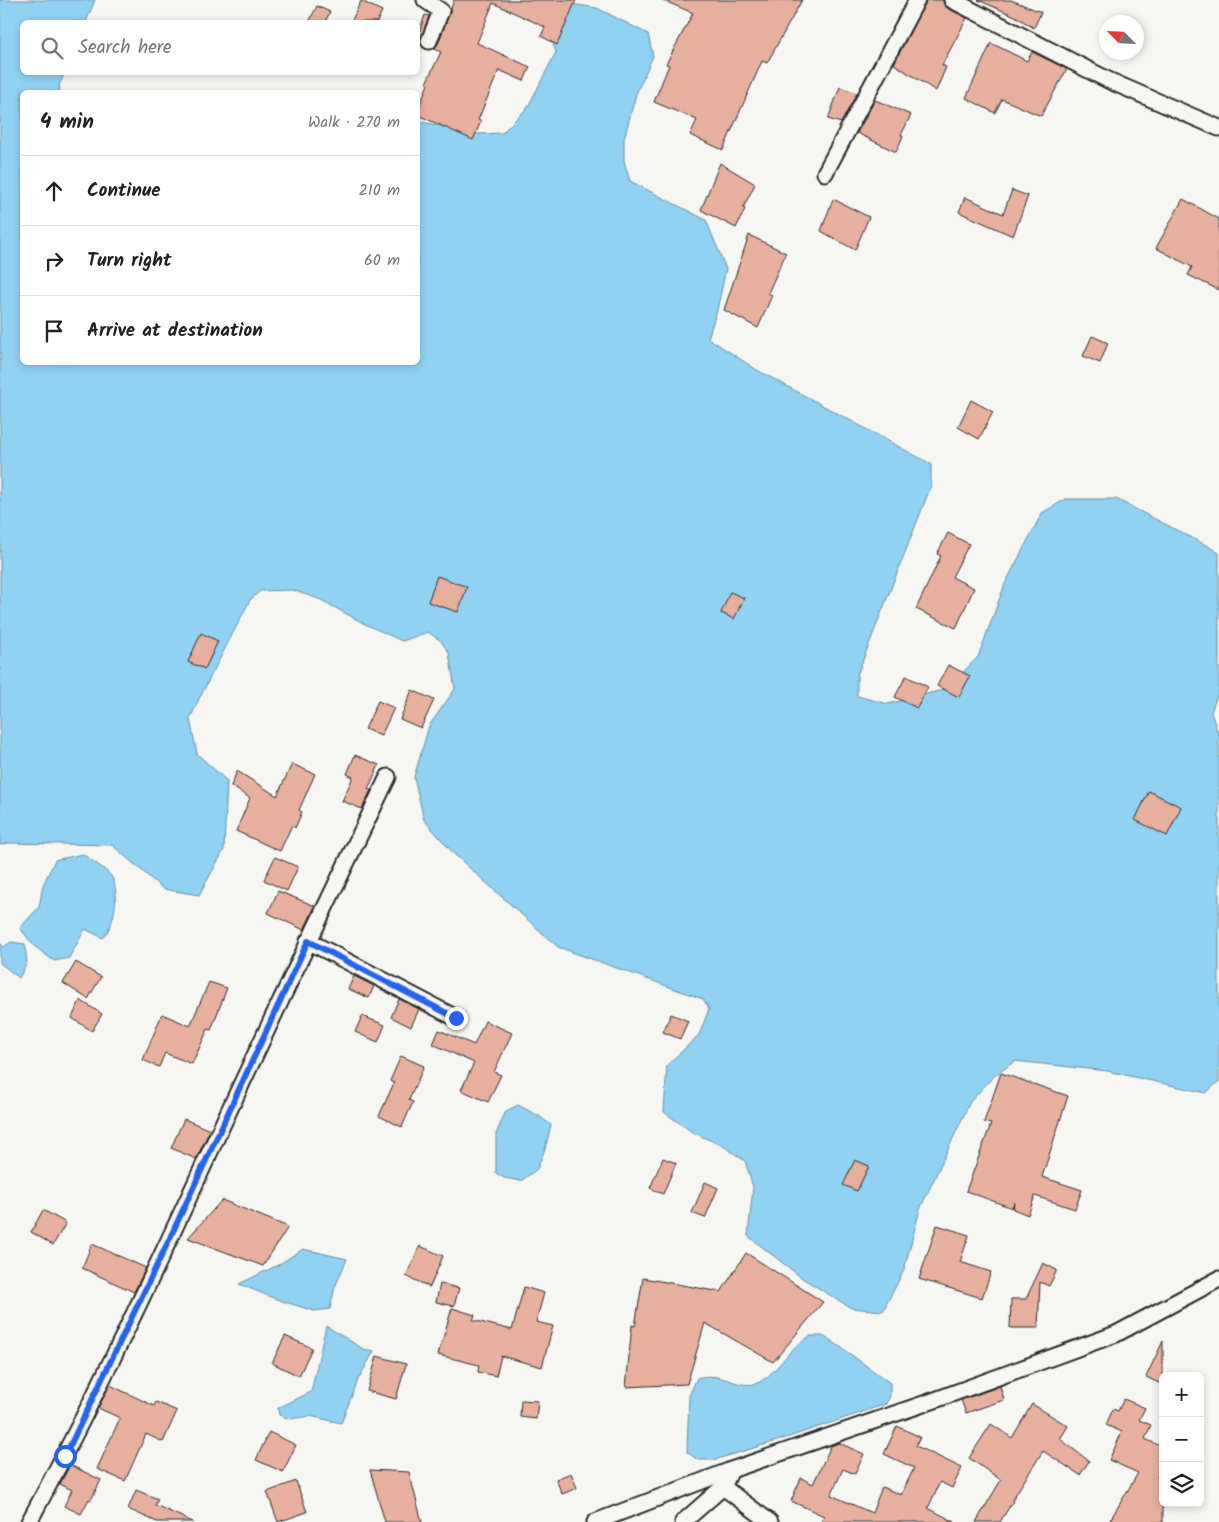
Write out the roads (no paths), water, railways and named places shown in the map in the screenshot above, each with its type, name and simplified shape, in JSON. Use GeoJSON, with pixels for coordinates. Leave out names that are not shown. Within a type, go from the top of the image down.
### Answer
{"type":"FeatureCollection","features":[{"type":"Feature","properties":{"kind":"street"},"geometry":{"type":"LineString","coordinates":[[425,0],[441,11],[429,40]]}},
{"type":"Feature","properties":{"kind":"street"},"geometry":{"type":"LineString","coordinates":[[825,172],[917,0]]}},
{"type":"Feature","properties":{"kind":"street"},"geometry":{"type":"LineString","coordinates":[[952,0],[1110,81],[1219,128]]}},
{"type":"Feature","properties":{"kind":"street"},"geometry":{"type":"LineString","coordinates":[[29,1522],[65,1456],[156,1267],[308,941],[388,777]]}},
{"type":"Feature","properties":{"kind":"street"},"geometry":{"type":"LineString","coordinates":[[308,941],[456,1018]]}},
{"type":"Feature","properties":{"kind":"street"},"geometry":{"type":"LineString","coordinates":[[595,1522],[731,1470],[935,1400],[1116,1334],[1219,1279]]}},
{"type":"Feature","properties":{"kind":"street"},"geometry":{"type":"LineString","coordinates":[[683,1522],[723,1487],[731,1470]]}},
{"type":"Feature","properties":{"kind":"street"},"geometry":{"type":"LineString","coordinates":[[723,1487],[770,1522]]}},
{"type":"Feature","properties":{"kind":"water"},"geometry":{"type":"Polygon","coordinates":[[[0,0],[95,0],[87,20],[20,20],[20,75],[64,75],[59,85],[60,90],[20,90],[20,365],[420,365],[420,121],[478,134],[502,133],[528,107],[556,52],[542,14],[564,3],[597,8],[648,34],[653,56],[636,94],[624,139],[624,161],[630,181],[706,220],[726,269],[717,310],[708,338],[757,370],[931,464],[931,486],[857,675],[857,696],[888,704],[946,689],[978,657],[1005,584],[1042,513],[1066,499],[1116,499],[1219,553],[1219,690],[1211,712],[1219,732],[1219,1081],[1206,1093],[1107,1071],[1015,1061],[993,1077],[970,1102],[920,1209],[904,1270],[883,1311],[851,1308],[802,1278],[748,1236],[753,1187],[745,1161],[725,1147],[692,1132],[664,1112],[667,1065],[699,1035],[709,1009],[703,999],[558,947],[455,855],[424,820],[414,777],[429,726],[455,689],[449,653],[441,641],[428,632],[402,641],[365,624],[321,600],[293,590],[260,591],[250,600],[190,719],[197,754],[227,781],[224,850],[199,895],[163,889],[112,845],[9,843],[0,845],[0,0]]]}},
{"type":"Feature","properties":{"kind":"water"},"geometry":{"type":"Polygon","coordinates":[[[83,854],[106,870],[114,882],[116,899],[113,917],[103,938],[85,929],[69,958],[54,961],[34,946],[20,928],[39,907],[43,885],[55,860],[83,854]]]}},
{"type":"Feature","properties":{"kind":"water"},"geometry":{"type":"Polygon","coordinates":[[[11,942],[25,944],[27,963],[19,978],[0,963],[0,943],[4,947],[11,942]]]}},
{"type":"Feature","properties":{"kind":"water"},"geometry":{"type":"Polygon","coordinates":[[[518,1105],[551,1125],[545,1149],[537,1169],[521,1181],[504,1178],[496,1173],[496,1134],[506,1111],[518,1105]]]}},
{"type":"Feature","properties":{"kind":"water"},"geometry":{"type":"Polygon","coordinates":[[[303,1249],[347,1259],[335,1287],[330,1309],[314,1311],[276,1299],[239,1284],[278,1265],[303,1249]]]}},
{"type":"Feature","properties":{"kind":"water"},"geometry":{"type":"Polygon","coordinates":[[[326,1326],[363,1349],[374,1351],[358,1380],[341,1423],[310,1416],[290,1419],[279,1415],[278,1408],[311,1392],[326,1326]]]}},
{"type":"Feature","properties":{"kind":"water"},"geometry":{"type":"Polygon","coordinates":[[[810,1336],[822,1336],[832,1341],[890,1383],[890,1396],[886,1404],[714,1460],[698,1460],[687,1452],[689,1396],[697,1378],[706,1376],[721,1378],[747,1385],[760,1382],[797,1345],[810,1336]]]}}]}
